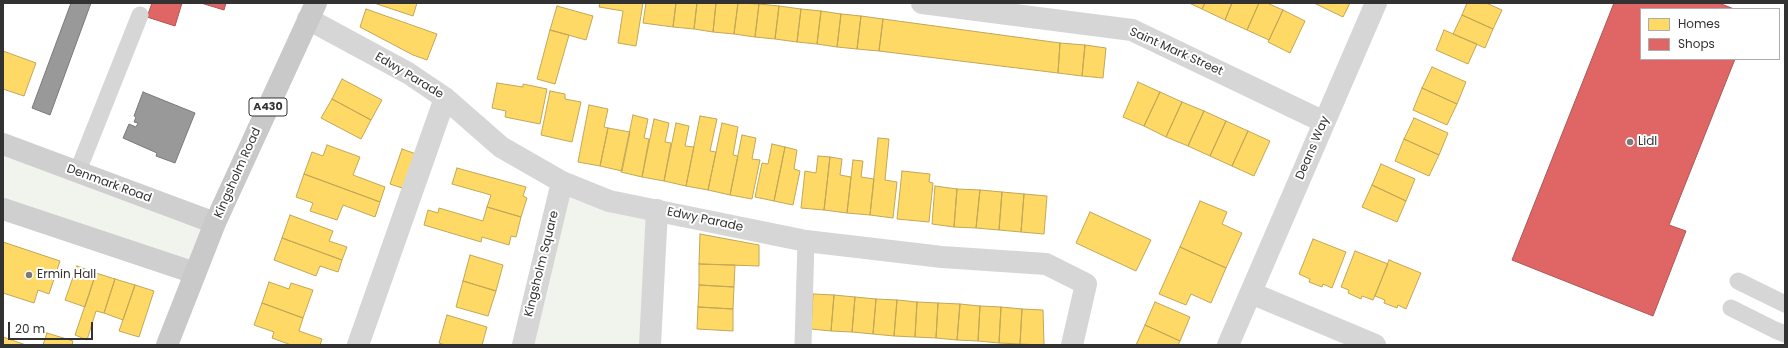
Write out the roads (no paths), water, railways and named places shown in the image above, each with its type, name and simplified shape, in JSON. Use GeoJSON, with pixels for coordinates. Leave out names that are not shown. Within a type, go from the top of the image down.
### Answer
{"type":"FeatureCollection","features":[{"type":"Feature","properties":{"kind":"main road","name":"Kingsholm Road"},"geometry":{"type":"LineString","coordinates":[[167,345],[215,223],[312,11]]}},
{"type":"Feature","properties":{"kind":"street","name":"Saint Mark Street"},"geometry":{"type":"LineString","coordinates":[[922,3],[1132,30],[1324,122]]}},
{"type":"Feature","properties":{"kind":"street","name":"Deans Way"},"geometry":{"type":"LineString","coordinates":[[1228,345],[1376,3]]}},
{"type":"Feature","properties":{"kind":"street","name":"Edwy Parade"},"geometry":{"type":"LineString","coordinates":[[312,11],[445,98],[501,147],[562,182],[608,201],[806,241],[942,257],[1046,264],[1086,284],[1072,345]]}},
{"type":"Feature","properties":{"kind":"street"},"geometry":{"type":"LineString","coordinates":[[358,345],[445,98]]}},
{"type":"Feature","properties":{"kind":"street","name":"Denmark Road"},"geometry":{"type":"LineString","coordinates":[[3,144],[77,173],[215,223]]}},
{"type":"Feature","properties":{"kind":"street","name":"Kingsholm Square"},"geometry":{"type":"LineString","coordinates":[[523,345],[562,182]]}},
{"type":"Feature","properties":{"kind":"street"},"geometry":{"type":"LineString","coordinates":[[3,209],[196,273]]}},
{"type":"Feature","properties":{"kind":"street"},"geometry":{"type":"LineString","coordinates":[[650,345],[658,210]]}},
{"type":"Feature","properties":{"kind":"street"},"geometry":{"type":"LineString","coordinates":[[1251,293],[1363,343]]}},
{"type":"Feature","properties":{"kind":"lane"},"geometry":{"type":"LineString","coordinates":[[77,173],[140,15]]}},
{"type":"Feature","properties":{"kind":"lane"},"geometry":{"type":"LineString","coordinates":[[803,345],[806,241]]}},
{"type":"Feature","properties":{"kind":"lane"},"geometry":{"type":"LineString","coordinates":[[1738,281],[1785,304]]}},
{"type":"Feature","properties":{"kind":"lane"},"geometry":{"type":"LineString","coordinates":[[1731,308],[1785,334]]}},
{"type":"Feature","properties":{"kind":"place","name":"Lidl"},"geometry":{"type":"Point","coordinates":[1630,142]}},
{"type":"Feature","properties":{"kind":"place","name":"Ermin Hall"},"geometry":{"type":"Point","coordinates":[29,275]}}]}
